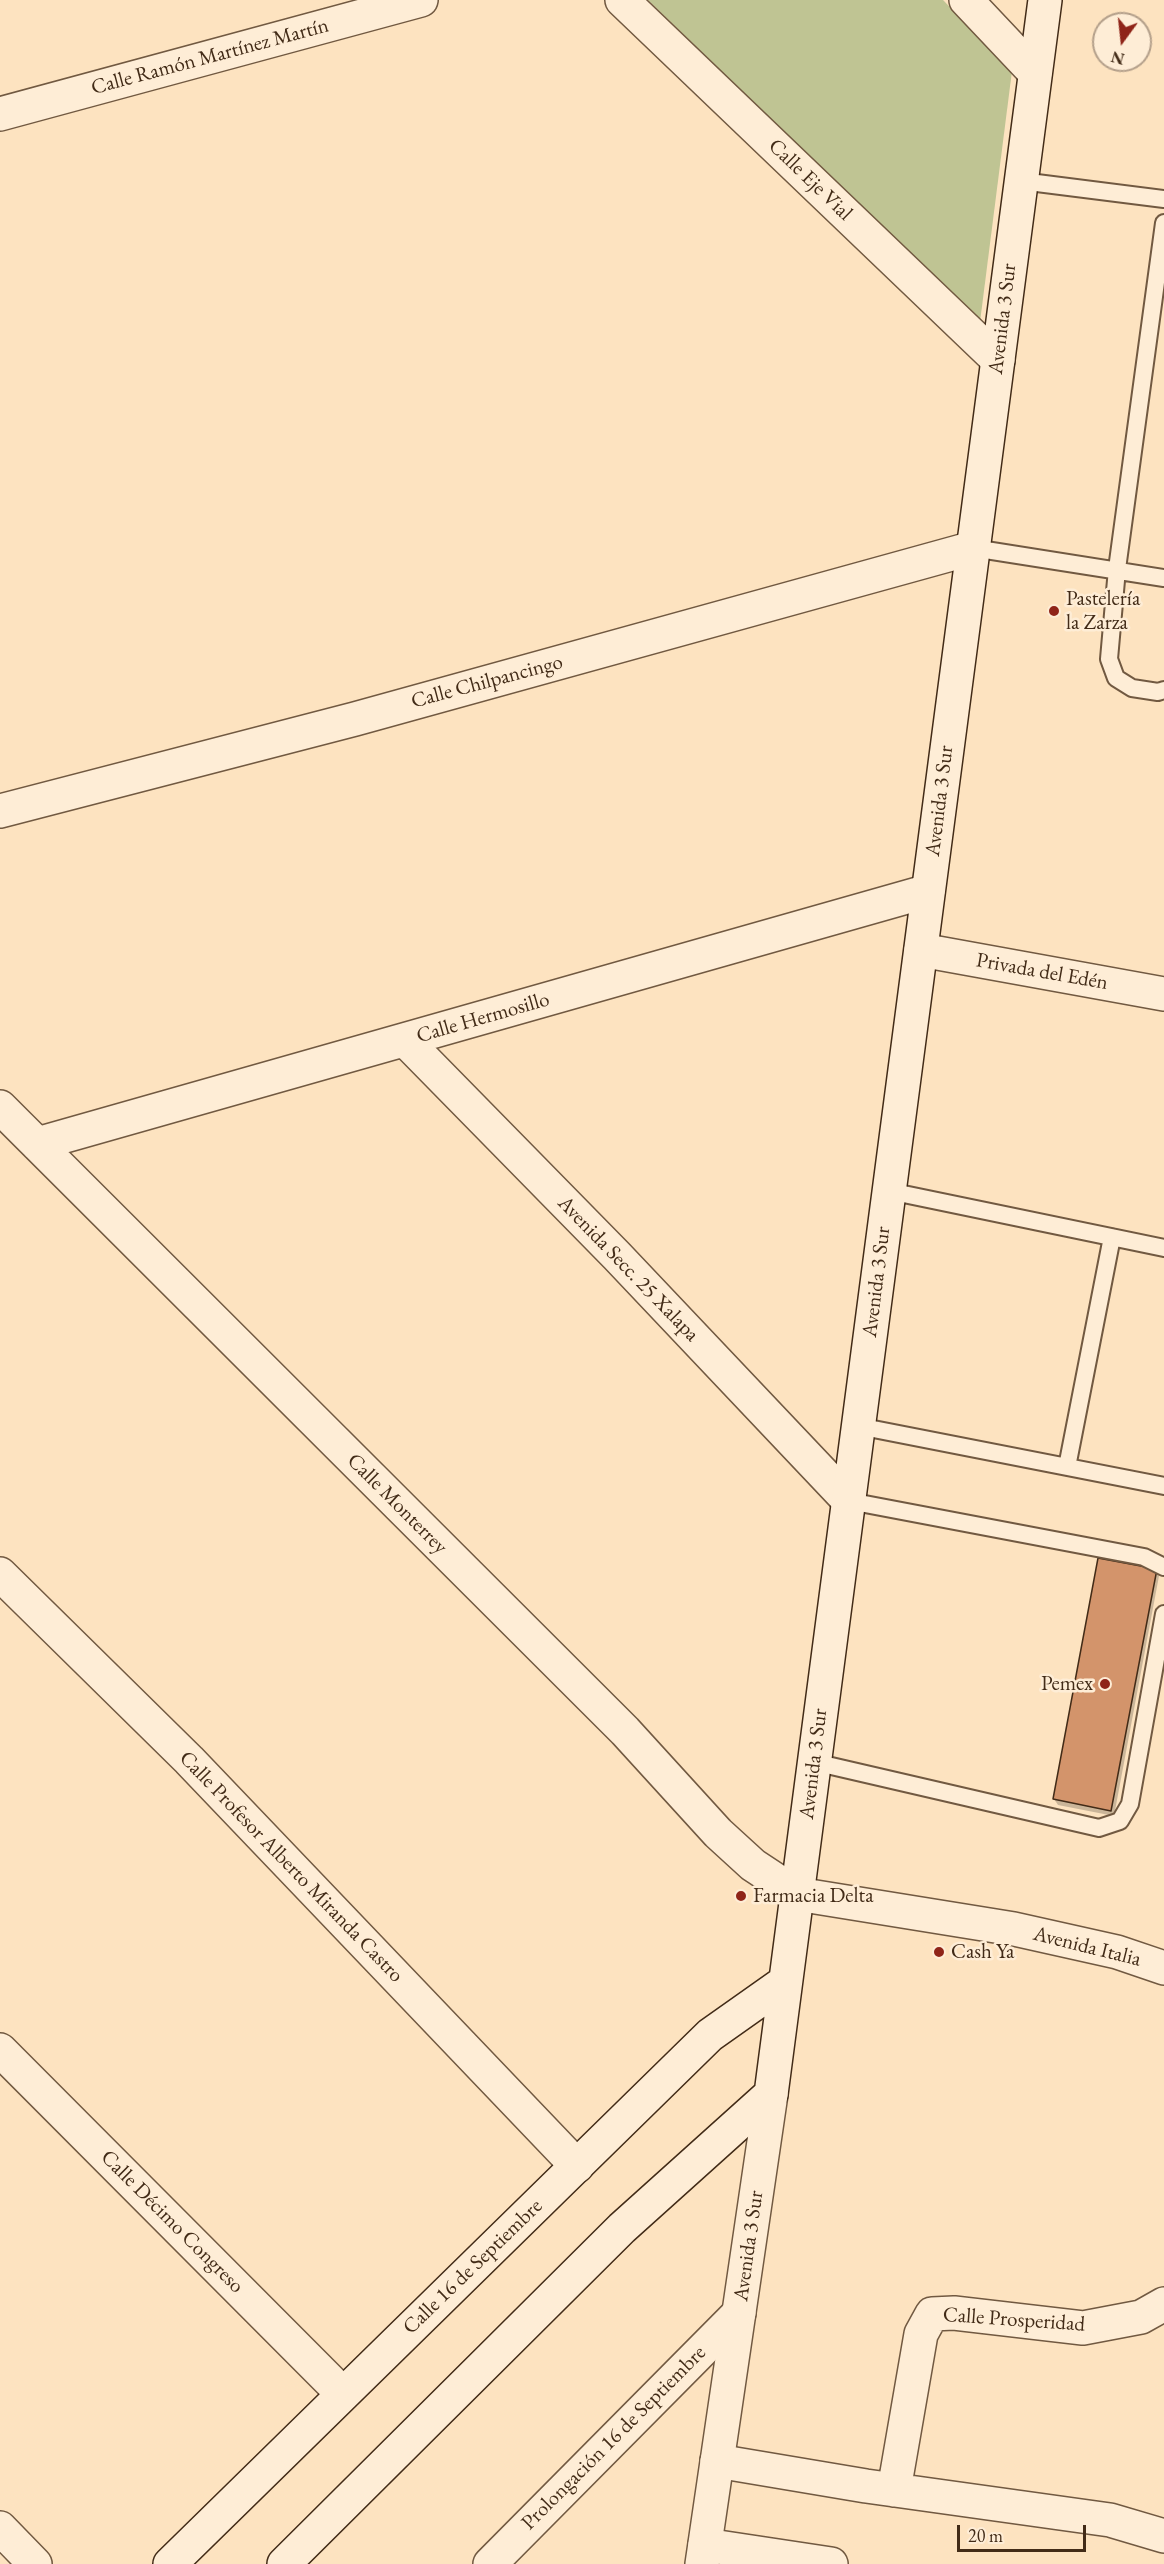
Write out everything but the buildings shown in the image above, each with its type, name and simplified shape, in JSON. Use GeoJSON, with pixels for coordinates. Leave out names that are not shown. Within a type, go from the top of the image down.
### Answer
{"type":"FeatureCollection","features":[{"type":"Feature","properties":{"kind":"street","name":"Calle Ramón Martínez Martín"},"geometry":{"type":"LineString","coordinates":[[0,114],[420,0]]}},
{"type":"Feature","properties":{"kind":"street","name":"Calle Eje Vial"},"geometry":{"type":"LineString","coordinates":[[622,0],[998,360]]}},
{"type":"Feature","properties":{"kind":"street"},"geometry":{"type":"LineString","coordinates":[[966,0],[1035,73]]}},
{"type":"Feature","properties":{"kind":"street","name":"Avenida 3 Sur"},"geometry":{"type":"LineString","coordinates":[[703,2554],[771,2094],[1035,73],[1049,1]]}},
{"type":"Feature","properties":{"kind":"street","name":"Calle Chilpancingo"},"geometry":{"type":"LineString","coordinates":[[0,811],[355,718],[973,548]]}},
{"type":"Feature","properties":{"kind":"street","name":"Calle Hermosillo"},"geometry":{"type":"LineString","coordinates":[[37,1144],[928,891]]}},
{"type":"Feature","properties":{"kind":"street","name":"Privada del Edén"},"geometry":{"type":"LineString","coordinates":[[921,950],[1164,994]]}},
{"type":"Feature","properties":{"kind":"street","name":"Avenida Secc. 25 Xalapa"},"geometry":{"type":"LineString","coordinates":[[405,1040],[617,1256],[849,1500]]}},
{"type":"Feature","properties":{"kind":"street","name":"Calle Monterrey"},"geometry":{"type":"LineString","coordinates":[[0,1107],[625,1731],[718,1833],[753,1865],[797,1894]]}},
{"type":"Feature","properties":{"kind":"street","name":"Calle Profesor Alberto Miranda Castro"},"geometry":{"type":"LineString","coordinates":[[0,1574],[189,1760],[577,2166]]}},
{"type":"Feature","properties":{"kind":"street","name":"Avenida Italia"},"geometry":{"type":"LineString","coordinates":[[797,1894],[1014,1929],[1117,1952],[1164,1968]]}},
{"type":"Feature","properties":{"kind":"street","name":"Calle 16 de Septiembre"},"geometry":{"type":"LineString","coordinates":[[170,2564],[710,2035],[785,1982]]}},
{"type":"Feature","properties":{"kind":"street","name":"Calle Décimo Congreso"},"geometry":{"type":"LineString","coordinates":[[0,2050],[343,2394]]}},
{"type":"Feature","properties":{"kind":"street"},"geometry":{"type":"LineString","coordinates":[[285,2564],[622,2228],[771,2094]]}},
{"type":"Feature","properties":{"kind":"street","name":"Calle Prosperidad"},"geometry":{"type":"LineString","coordinates":[[894,2490],[921,2334],[932,2314],[954,2313],[1083,2328],[1141,2317],[1164,2304]]}},
{"type":"Feature","properties":{"kind":"street","name":"Prolongación 16 de Septiembre"},"geometry":{"type":"LineString","coordinates":[[490,2564],[739,2313]]}},
{"type":"Feature","properties":{"kind":"street"},"geometry":{"type":"LineString","coordinates":[[717,2460],[894,2490],[1110,2520],[1164,2536]]}},
{"type":"Feature","properties":{"kind":"street"},"geometry":{"type":"LineString","coordinates":[[0,2528],[35,2564]]}},
{"type":"Feature","properties":{"kind":"street"},"geometry":{"type":"LineString","coordinates":[[703,2554],[831,2564]]}},
{"type":"Feature","properties":{"kind":"lane"},"geometry":{"type":"LineString","coordinates":[[1021,181],[1164,199]]}},
{"type":"Feature","properties":{"kind":"lane"},"geometry":{"type":"LineString","coordinates":[[1164,223],[1117,569],[1109,659],[1116,678],[1132,688],[1158,692],[1164,690]]}},
{"type":"Feature","properties":{"kind":"lane"},"geometry":{"type":"LineString","coordinates":[[973,548],[1164,578]]}},
{"type":"Feature","properties":{"kind":"lane"},"geometry":{"type":"LineString","coordinates":[[889,1191],[1164,1248]]}},
{"type":"Feature","properties":{"kind":"lane"},"geometry":{"type":"LineString","coordinates":[[1067,1467],[1112,1237]]}},
{"type":"Feature","properties":{"kind":"lane"},"geometry":{"type":"LineString","coordinates":[[858,1426],[1164,1486]]}},
{"type":"Feature","properties":{"kind":"lane"},"geometry":{"type":"LineString","coordinates":[[849,1500],[1144,1557],[1164,1567]]}},
{"type":"Feature","properties":{"kind":"lane"},"geometry":{"type":"LineString","coordinates":[[814,1762],[1099,1828],[1120,1821],[1130,1804],[1164,1614]]}},
{"type":"Feature","properties":{"kind":"green space"},"geometry":{"type":"Polygon","coordinates":[[[648,0],[943,0],[1012,71],[980,322],[648,0]]]}},
{"type":"Feature","properties":{"kind":"place","name":"Pastelería la Zarza"},"geometry":{"type":"Point","coordinates":[1054,611]}},
{"type":"Feature","properties":{"kind":"place","name":"Pemex"},"geometry":{"type":"Point","coordinates":[1105,1684]}},
{"type":"Feature","properties":{"kind":"place","name":"Farmacia Delta"},"geometry":{"type":"Point","coordinates":[741,1896]}},
{"type":"Feature","properties":{"kind":"place","name":"Cash Ya"},"geometry":{"type":"Point","coordinates":[939,1952]}}]}
